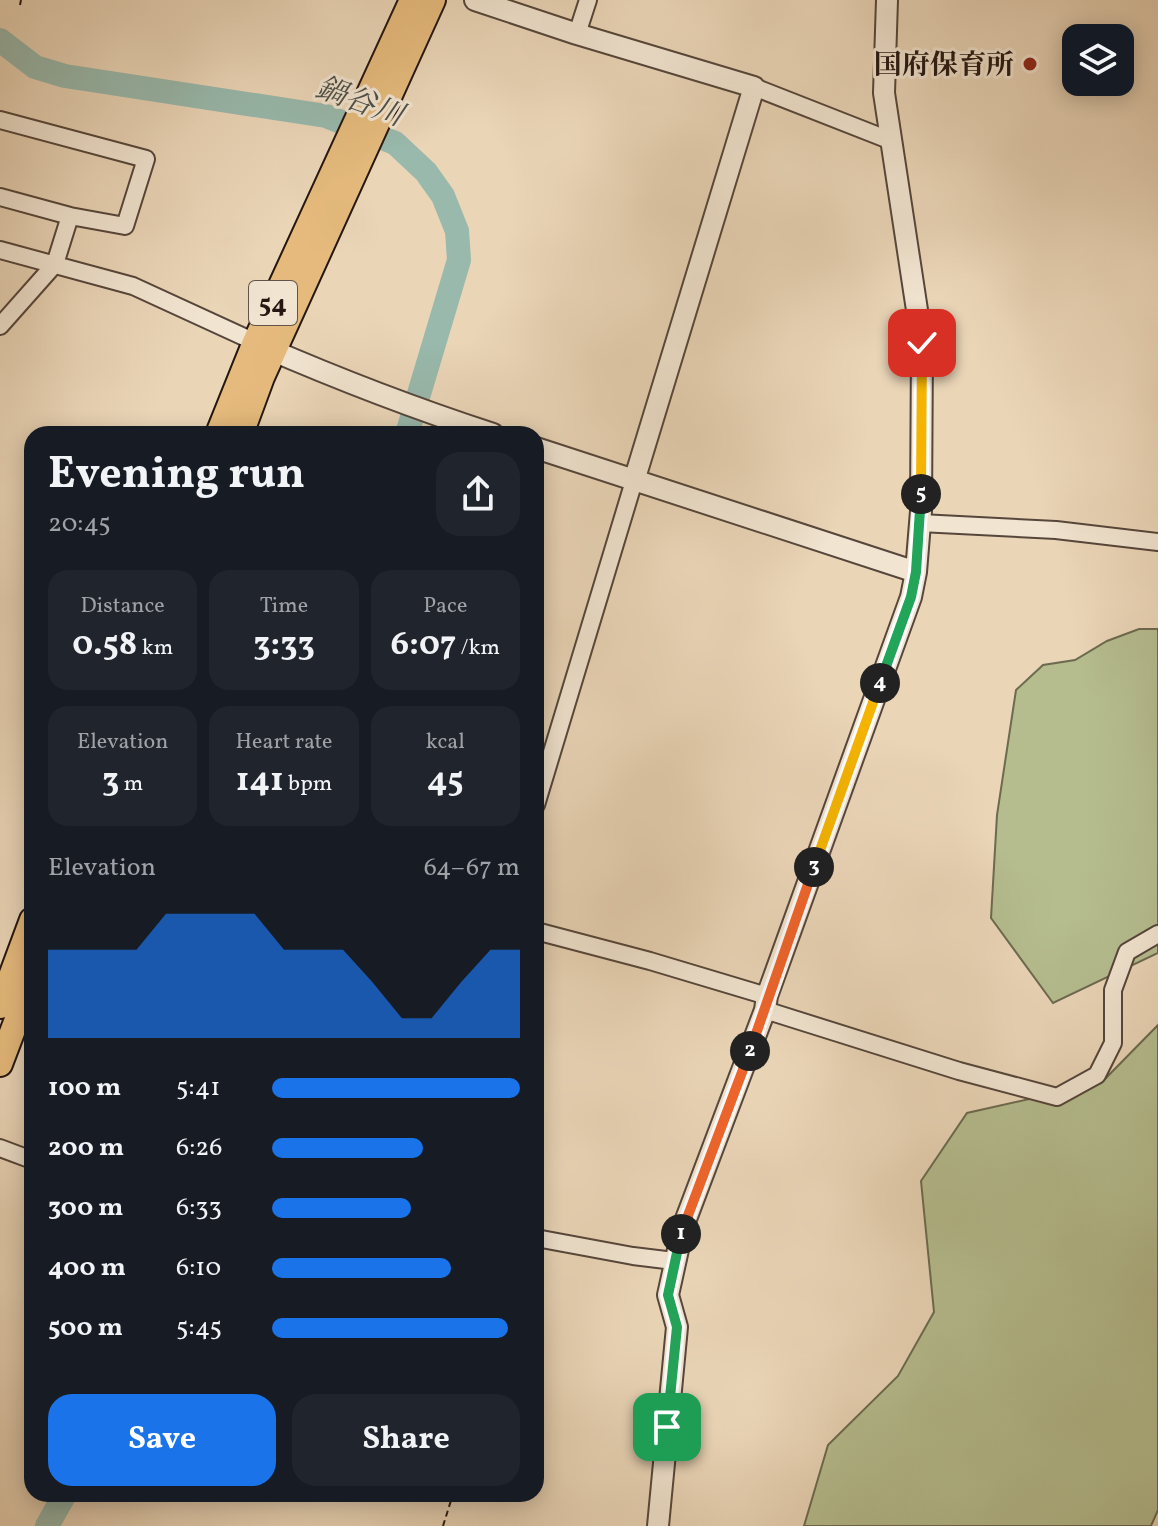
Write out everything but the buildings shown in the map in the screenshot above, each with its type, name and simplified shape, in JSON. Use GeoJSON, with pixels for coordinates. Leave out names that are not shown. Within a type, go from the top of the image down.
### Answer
{"type":"FeatureCollection","features":[{"type":"Feature","properties":{"kind":"main road","name":"54"},"geometry":{"type":"LineString","coordinates":[[383,88],[412,0]]}},
{"type":"Feature","properties":{"kind":"main road","name":"54"},"geometry":{"type":"LineString","coordinates":[[222,426],[264,347],[383,88],[433,0]]}},
{"type":"Feature","properties":{"kind":"main road","name":"54"},"geometry":{"type":"LineString","coordinates":[[243,426],[264,347]]}},
{"type":"Feature","properties":{"kind":"main road"},"geometry":{"type":"LineString","coordinates":[[0,1006],[24,942]]}},
{"type":"Feature","properties":{"kind":"main road"},"geometry":{"type":"LineString","coordinates":[[0,1064],[24,1001]]}},
{"type":"Feature","properties":{"kind":"street"},"geometry":{"type":"LineString","coordinates":[[475,0],[754,87],[889,140]]}},
{"type":"Feature","properties":{"kind":"street"},"geometry":{"type":"LineString","coordinates":[[577,34],[588,0]]}},
{"type":"Feature","properties":{"kind":"street"},"geometry":{"type":"LineString","coordinates":[[658,1526],[677,1327],[668,1295],[683,1227],[911,597],[916,572],[920,523],[922,343],[884,93],[887,0]]}},
{"type":"Feature","properties":{"kind":"street"},"geometry":{"type":"LineString","coordinates":[[544,779],[754,87]]}},
{"type":"Feature","properties":{"kind":"street"},"geometry":{"type":"LineString","coordinates":[[0,120],[146,159],[125,226],[70,216],[0,197]]}},
{"type":"Feature","properties":{"kind":"street"},"geometry":{"type":"LineString","coordinates":[[0,326],[55,264],[70,216]]}},
{"type":"Feature","properties":{"kind":"street"},"geometry":{"type":"LineString","coordinates":[[0,250],[133,286],[324,374],[469,426]]}},
{"type":"Feature","properties":{"kind":"street"},"geometry":{"type":"LineString","coordinates":[[544,451],[916,572]]}},
{"type":"Feature","properties":{"kind":"street"},"geometry":{"type":"LineString","coordinates":[[920,523],[1056,530],[1158,542]]}},
{"type":"Feature","properties":{"kind":"street"},"geometry":{"type":"LineString","coordinates":[[544,933],[650,961],[959,1071],[1057,1097],[1097,1075],[1113,1043],[1113,990],[1127,952],[1158,934]]}},
{"type":"Feature","properties":{"kind":"street"},"geometry":{"type":"LineString","coordinates":[[0,1148],[24,1157]]}},
{"type":"Feature","properties":{"kind":"street"},"geometry":{"type":"LineString","coordinates":[[544,1239],[674,1261]]}},
{"type":"Feature","properties":{"kind":"path"},"geometry":{"type":"LineString","coordinates":[[20,5],[21,0]]}},
{"type":"Feature","properties":{"kind":"path"},"geometry":{"type":"LineString","coordinates":[[443,1526],[450,1502]]}},
{"type":"Feature","properties":{"kind":"green space"},"geometry":{"type":"Polygon","coordinates":[[[1139,629],[1158,629],[1158,953],[1053,1003],[991,918],[997,815],[1016,690],[1043,665],[1075,660],[1107,641],[1139,629]]]}},
{"type":"Feature","properties":{"kind":"green space"},"geometry":{"type":"Polygon","coordinates":[[[1158,1025],[1158,1510],[1151,1526],[804,1526],[828,1445],[898,1376],[934,1312],[921,1181],[967,1113],[1101,1083],[1158,1025]]]}},
{"type":"Feature","properties":{"kind":"waterway","name":"鍋谷川"},"geometry":{"type":"LineString","coordinates":[[0,40],[35,67],[65,76],[326,116],[395,143],[426,172],[443,196],[457,231],[459,260],[409,426]]}},
{"type":"Feature","properties":{"kind":"waterway","name":"鍋谷川"},"geometry":{"type":"LineString","coordinates":[[47,1526],[60,1502]]}},
{"type":"Feature","properties":{"kind":"place","name":"国府保育所"},"geometry":{"type":"Point","coordinates":[1030,64]}},
{"type":"Feature","properties":{"kind":"route"},"geometry":{"type":"LineString","coordinates":[[667,1427],[677,1327],[668,1295],[683,1227],[765,1010],[767,996],[911,597],[921,511],[922,343]]}}]}
